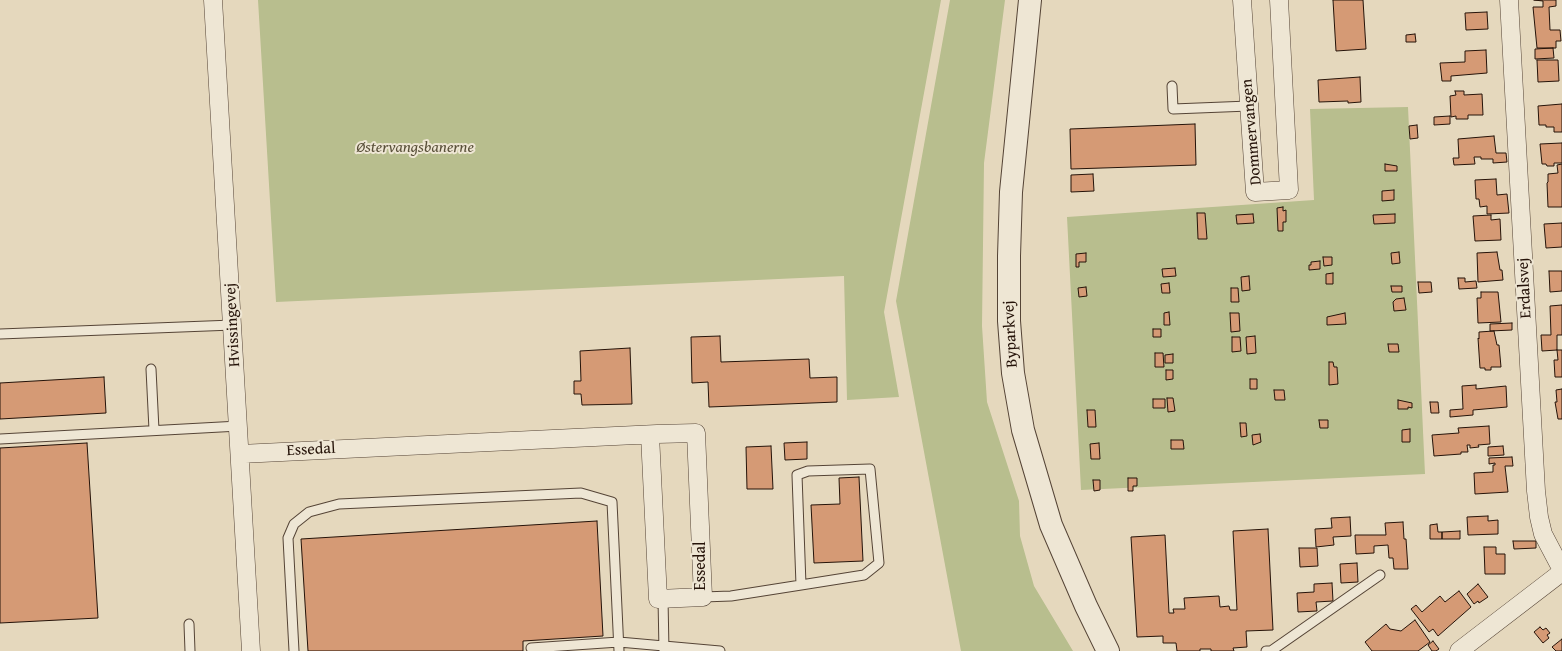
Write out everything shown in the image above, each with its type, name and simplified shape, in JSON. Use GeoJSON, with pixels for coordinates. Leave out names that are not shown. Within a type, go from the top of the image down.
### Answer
{"type":"FeatureCollection","features":[{"type":"Feature","properties":{"kind":"street","name":"Hvissingevej"},"geometry":{"type":"LineString","coordinates":[[213,0],[251,651]]}},
{"type":"Feature","properties":{"kind":"street","name":"Byparkvej"},"geometry":{"type":"LineString","coordinates":[[1030,0],[1011,192],[1009,321],[1013,374],[1023,430],[1051,524],[1086,606],[1108,651]]}},
{"type":"Feature","properties":{"kind":"street","name":"Dommervangen"},"geometry":{"type":"LineString","coordinates":[[1242,0],[1255,192],[1289,190],[1279,0]]}},
{"type":"Feature","properties":{"kind":"street","name":"Erdalsvej"},"geometry":{"type":"LineString","coordinates":[[1509,0],[1536,491],[1543,534],[1562,571]]}},
{"type":"Feature","properties":{"kind":"street","name":"Essedal"},"geometry":{"type":"LineString","coordinates":[[240,454],[696,433],[703,597],[664,598]]}},
{"type":"Feature","properties":{"kind":"street"},"geometry":{"type":"LineString","coordinates":[[650,434],[658,599],[664,598]]}},
{"type":"Feature","properties":{"kind":"street"},"geometry":{"type":"LineString","coordinates":[[1459,651],[1562,571]]}},
{"type":"Feature","properties":{"kind":"lane"},"geometry":{"type":"LineString","coordinates":[[1172,86],[1173,109],[1249,106]]}},
{"type":"Feature","properties":{"kind":"lane"},"geometry":{"type":"LineString","coordinates":[[0,334],[232,324]]}},
{"type":"Feature","properties":{"kind":"lane"},"geometry":{"type":"LineString","coordinates":[[151,369],[154,430]]}},
{"type":"Feature","properties":{"kind":"lane"},"geometry":{"type":"LineString","coordinates":[[0,439],[239,426]]}},
{"type":"Feature","properties":{"kind":"lane"},"geometry":{"type":"LineString","coordinates":[[703,597],[730,596],[801,585],[864,575],[879,563],[870,469],[808,471],[797,475],[801,585]]}},
{"type":"Feature","properties":{"kind":"lane"},"geometry":{"type":"LineString","coordinates":[[294,651],[288,538],[294,524],[309,512],[339,504],[581,493],[612,502],[619,646]]}},
{"type":"Feature","properties":{"kind":"lane"},"geometry":{"type":"LineString","coordinates":[[1266,651],[1271,650],[1380,575]]}},
{"type":"Feature","properties":{"kind":"lane"},"geometry":{"type":"LineString","coordinates":[[663,648],[664,598]]}},
{"type":"Feature","properties":{"kind":"lane"},"geometry":{"type":"LineString","coordinates":[[189,624],[190,651]]}},
{"type":"Feature","properties":{"kind":"lane"},"geometry":{"type":"LineString","coordinates":[[531,648],[619,646],[720,651]]}},
{"type":"Feature","properties":{"kind":"green space","name":"Østervangsbanerne"},"geometry":{"type":"Polygon","coordinates":[[[258,0],[941,0],[884,312],[899,397],[847,400],[844,276],[276,302],[258,0]]]}},
{"type":"Feature","properties":{"kind":"green space"},"geometry":{"type":"Polygon","coordinates":[[[950,0],[1005,0],[984,163],[982,326],[987,402],[1019,501],[1020,536],[1034,586],[1073,651],[961,651],[896,301],[950,0]]]}},
{"type":"Feature","properties":{"kind":"green space"},"geometry":{"type":"Polygon","coordinates":[[[1408,107],[1425,474],[1081,490],[1067,217],[1314,200],[1310,109],[1408,107]]]}},
{"type":"Feature","properties":{"kind":"building"},"geometry":{"type":"Polygon","coordinates":[[[1333,0],[1363,0],[1366,49],[1336,51],[1333,0]]]}},
{"type":"Feature","properties":{"kind":"building"},"geometry":{"type":"Polygon","coordinates":[[[1534,0],[1556,0],[1556,6],[1549,7],[1550,30],[1560,30],[1561,41],[1556,41],[1556,48],[1537,48],[1533,7],[1543,7],[1543,1],[1534,0]]]}},
{"type":"Feature","properties":{"kind":"building"},"geometry":{"type":"Polygon","coordinates":[[[1487,12],[1488,29],[1466,30],[1465,13],[1487,12]]]}},
{"type":"Feature","properties":{"kind":"building"},"geometry":{"type":"Polygon","coordinates":[[[1415,34],[1416,42],[1406,42],[1406,35],[1415,34]]]}},
{"type":"Feature","properties":{"kind":"building"},"geometry":{"type":"Polygon","coordinates":[[[1553,48],[1554,58],[1535,59],[1535,49],[1553,48]]]}},
{"type":"Feature","properties":{"kind":"building"},"geometry":{"type":"Polygon","coordinates":[[[1486,50],[1487,73],[1451,76],[1451,81],[1442,81],[1440,63],[1465,62],[1465,51],[1486,50]]]}},
{"type":"Feature","properties":{"kind":"building"},"geometry":{"type":"Polygon","coordinates":[[[1537,60],[1558,60],[1559,81],[1538,82],[1537,60]]]}},
{"type":"Feature","properties":{"kind":"building"},"geometry":{"type":"Polygon","coordinates":[[[1360,77],[1361,102],[1319,102],[1318,80],[1360,77]]]}},
{"type":"Feature","properties":{"kind":"building"},"geometry":{"type":"Polygon","coordinates":[[[1455,91],[1464,91],[1464,95],[1482,94],[1483,115],[1468,115],[1468,119],[1456,119],[1456,116],[1451,117],[1450,96],[1456,95],[1455,91]]]}},
{"type":"Feature","properties":{"kind":"building"},"geometry":{"type":"Polygon","coordinates":[[[1562,104],[1562,132],[1554,132],[1554,127],[1539,125],[1538,106],[1562,104]]]}},
{"type":"Feature","properties":{"kind":"building"},"geometry":{"type":"Polygon","coordinates":[[[1450,116],[1450,124],[1434,125],[1434,117],[1450,116]]]}},
{"type":"Feature","properties":{"kind":"building"},"geometry":{"type":"Polygon","coordinates":[[[1195,124],[1196,165],[1071,169],[1070,129],[1195,124]]]}},
{"type":"Feature","properties":{"kind":"building"},"geometry":{"type":"Polygon","coordinates":[[[1417,125],[1418,138],[1410,139],[1409,126],[1417,125]]]}},
{"type":"Feature","properties":{"kind":"building"},"geometry":{"type":"Polygon","coordinates":[[[1494,136],[1496,153],[1506,153],[1507,162],[1493,163],[1493,159],[1474,157],[1475,164],[1454,165],[1453,158],[1459,158],[1458,139],[1494,136]]]}},
{"type":"Feature","properties":{"kind":"building"},"geometry":{"type":"Polygon","coordinates":[[[1562,143],[1562,163],[1554,163],[1554,166],[1542,164],[1540,144],[1562,143]]]}},
{"type":"Feature","properties":{"kind":"building"},"geometry":{"type":"Polygon","coordinates":[[[1385,164],[1397,166],[1397,171],[1385,171],[1385,164]]]}},
{"type":"Feature","properties":{"kind":"building"},"geometry":{"type":"Polygon","coordinates":[[[1562,164],[1562,207],[1548,207],[1548,174],[1558,173],[1557,165],[1562,164]]]}},
{"type":"Feature","properties":{"kind":"building"},"geometry":{"type":"Polygon","coordinates":[[[1093,174],[1094,191],[1071,192],[1071,175],[1093,174]]]}},
{"type":"Feature","properties":{"kind":"building"},"geometry":{"type":"Polygon","coordinates":[[[1496,179],[1497,195],[1507,194],[1509,213],[1487,214],[1487,206],[1480,207],[1479,199],[1476,199],[1475,180],[1496,179]]]}},
{"type":"Feature","properties":{"kind":"building"},"geometry":{"type":"Polygon","coordinates":[[[1394,190],[1394,200],[1382,201],[1382,191],[1394,190]]]}},
{"type":"Feature","properties":{"kind":"building"},"geometry":{"type":"Polygon","coordinates":[[[1283,207],[1283,211],[1286,210],[1286,222],[1283,222],[1283,231],[1278,231],[1277,208],[1283,207]]]}},
{"type":"Feature","properties":{"kind":"building"},"geometry":{"type":"Polygon","coordinates":[[[1197,213],[1205,213],[1207,239],[1198,239],[1197,213]]]}},
{"type":"Feature","properties":{"kind":"building"},"geometry":{"type":"Polygon","coordinates":[[[1253,214],[1254,223],[1237,224],[1236,215],[1253,214]]]}},
{"type":"Feature","properties":{"kind":"building"},"geometry":{"type":"Polygon","coordinates":[[[1395,214],[1395,223],[1374,224],[1373,215],[1395,214]]]}},
{"type":"Feature","properties":{"kind":"building"},"geometry":{"type":"Polygon","coordinates":[[[1491,215],[1491,220],[1500,219],[1501,240],[1475,241],[1473,216],[1491,215]]]}},
{"type":"Feature","properties":{"kind":"building"},"geometry":{"type":"Polygon","coordinates":[[[1562,223],[1562,247],[1546,248],[1544,224],[1562,223]]]}},
{"type":"Feature","properties":{"kind":"building"},"geometry":{"type":"Polygon","coordinates":[[[1399,252],[1400,263],[1392,264],[1391,253],[1399,252]]]}},
{"type":"Feature","properties":{"kind":"building"},"geometry":{"type":"Polygon","coordinates":[[[1497,252],[1503,280],[1478,282],[1477,253],[1497,252]]]}},
{"type":"Feature","properties":{"kind":"building"},"geometry":{"type":"Polygon","coordinates":[[[1086,253],[1086,262],[1079,262],[1079,267],[1076,267],[1076,254],[1086,253]]]}},
{"type":"Feature","properties":{"kind":"building"},"geometry":{"type":"Polygon","coordinates":[[[1323,257],[1332,257],[1332,265],[1324,266],[1323,257]]]}},
{"type":"Feature","properties":{"kind":"building"},"geometry":{"type":"Polygon","coordinates":[[[1320,261],[1320,269],[1309,270],[1311,262],[1320,261]]]}},
{"type":"Feature","properties":{"kind":"building"},"geometry":{"type":"Polygon","coordinates":[[[1175,268],[1176,276],[1163,277],[1162,269],[1175,268]]]}},
{"type":"Feature","properties":{"kind":"building"},"geometry":{"type":"Polygon","coordinates":[[[1549,271],[1562,271],[1562,291],[1550,292],[1549,271]]]}},
{"type":"Feature","properties":{"kind":"building"},"geometry":{"type":"Polygon","coordinates":[[[1333,273],[1333,284],[1326,284],[1326,274],[1333,273]]]}},
{"type":"Feature","properties":{"kind":"building"},"geometry":{"type":"Polygon","coordinates":[[[1249,276],[1250,290],[1242,291],[1241,277],[1249,276]]]}},
{"type":"Feature","properties":{"kind":"building"},"geometry":{"type":"Polygon","coordinates":[[[1458,278],[1465,278],[1465,282],[1476,281],[1477,288],[1459,289],[1458,278]]]}},
{"type":"Feature","properties":{"kind":"building"},"geometry":{"type":"Polygon","coordinates":[[[1418,282],[1431,282],[1432,292],[1419,293],[1418,282]]]}},
{"type":"Feature","properties":{"kind":"building"},"geometry":{"type":"Polygon","coordinates":[[[1169,283],[1170,293],[1162,293],[1161,284],[1169,283]]]}},
{"type":"Feature","properties":{"kind":"building"},"geometry":{"type":"Polygon","coordinates":[[[1391,286],[1402,286],[1402,292],[1392,292],[1391,286]]]}},
{"type":"Feature","properties":{"kind":"building"},"geometry":{"type":"Polygon","coordinates":[[[1086,287],[1087,296],[1079,297],[1078,288],[1086,287]]]}},
{"type":"Feature","properties":{"kind":"building"},"geometry":{"type":"Polygon","coordinates":[[[1231,288],[1238,288],[1239,302],[1231,302],[1231,288]]]}},
{"type":"Feature","properties":{"kind":"building"},"geometry":{"type":"Polygon","coordinates":[[[1481,292],[1498,292],[1501,322],[1478,323],[1477,298],[1481,298],[1481,292]]]}},
{"type":"Feature","properties":{"kind":"building"},"geometry":{"type":"Polygon","coordinates":[[[1404,298],[1406,310],[1394,311],[1393,302],[1396,299],[1404,298]]]}},
{"type":"Feature","properties":{"kind":"building"},"geometry":{"type":"Polygon","coordinates":[[[1562,305],[1562,335],[1557,335],[1557,350],[1542,351],[1541,335],[1551,335],[1550,306],[1562,305]]]}},
{"type":"Feature","properties":{"kind":"building"},"geometry":{"type":"Polygon","coordinates":[[[1169,312],[1170,325],[1164,325],[1164,313],[1169,312]]]}},
{"type":"Feature","properties":{"kind":"building"},"geometry":{"type":"Polygon","coordinates":[[[1230,313],[1239,313],[1240,331],[1231,332],[1230,313]]]}},
{"type":"Feature","properties":{"kind":"building"},"geometry":{"type":"Polygon","coordinates":[[[1345,313],[1346,324],[1327,325],[1327,317],[1345,313]]]}},
{"type":"Feature","properties":{"kind":"building"},"geometry":{"type":"Polygon","coordinates":[[[1512,323],[1512,330],[1490,331],[1490,324],[1512,323]]]}},
{"type":"Feature","properties":{"kind":"building"},"geometry":{"type":"Polygon","coordinates":[[[1153,329],[1161,329],[1161,337],[1153,337],[1153,329]]]}},
{"type":"Feature","properties":{"kind":"building"},"geometry":{"type":"Polygon","coordinates":[[[1494,331],[1497,345],[1499,345],[1501,367],[1491,367],[1491,370],[1485,370],[1485,368],[1480,368],[1479,332],[1494,331]]]}},
{"type":"Feature","properties":{"kind":"building"},"geometry":{"type":"Polygon","coordinates":[[[720,336],[721,362],[809,359],[810,378],[837,377],[837,402],[709,407],[708,382],[692,383],[691,337],[720,336]]]}},
{"type":"Feature","properties":{"kind":"building"},"geometry":{"type":"Polygon","coordinates":[[[1255,336],[1256,353],[1247,354],[1246,337],[1255,336]]]}},
{"type":"Feature","properties":{"kind":"building"},"geometry":{"type":"Polygon","coordinates":[[[1232,337],[1240,337],[1241,351],[1232,352],[1232,337]]]}},
{"type":"Feature","properties":{"kind":"building"},"geometry":{"type":"Polygon","coordinates":[[[1388,344],[1398,344],[1399,352],[1389,352],[1388,344]]]}},
{"type":"Feature","properties":{"kind":"building"},"geometry":{"type":"Polygon","coordinates":[[[630,348],[632,404],[582,405],[581,394],[574,394],[574,381],[581,381],[580,351],[630,348]]]}},
{"type":"Feature","properties":{"kind":"building"},"geometry":{"type":"Polygon","coordinates":[[[1557,350],[1562,350],[1562,377],[1555,377],[1554,360],[1558,360],[1557,350]]]}},
{"type":"Feature","properties":{"kind":"building"},"geometry":{"type":"Polygon","coordinates":[[[1155,353],[1163,353],[1164,367],[1155,367],[1155,353]]]}},
{"type":"Feature","properties":{"kind":"building"},"geometry":{"type":"Polygon","coordinates":[[[1173,354],[1173,363],[1165,363],[1165,355],[1173,354]]]}},
{"type":"Feature","properties":{"kind":"building"},"geometry":{"type":"Polygon","coordinates":[[[1329,362],[1333,362],[1334,367],[1337,367],[1338,384],[1329,385],[1329,362]]]}},
{"type":"Feature","properties":{"kind":"building"},"geometry":{"type":"Polygon","coordinates":[[[1166,370],[1173,370],[1173,379],[1166,380],[1166,370]]]}},
{"type":"Feature","properties":{"kind":"building"},"geometry":{"type":"Polygon","coordinates":[[[104,377],[106,413],[0,419],[0,383],[104,377]]]}},
{"type":"Feature","properties":{"kind":"building"},"geometry":{"type":"Polygon","coordinates":[[[1250,379],[1257,379],[1257,389],[1250,389],[1250,379]]]}},
{"type":"Feature","properties":{"kind":"building"},"geometry":{"type":"Polygon","coordinates":[[[1476,385],[1476,389],[1506,386],[1507,407],[1473,410],[1473,415],[1450,417],[1450,410],[1463,409],[1462,386],[1476,385]]]}},
{"type":"Feature","properties":{"kind":"building"},"geometry":{"type":"Polygon","coordinates":[[[1562,389],[1562,419],[1558,419],[1555,402],[1557,402],[1556,390],[1562,389]]]}},
{"type":"Feature","properties":{"kind":"building"},"geometry":{"type":"Polygon","coordinates":[[[1274,390],[1284,390],[1285,400],[1275,400],[1274,390]]]}},
{"type":"Feature","properties":{"kind":"building"},"geometry":{"type":"Polygon","coordinates":[[[1167,398],[1173,398],[1175,411],[1168,412],[1167,398]]]}},
{"type":"Feature","properties":{"kind":"building"},"geometry":{"type":"Polygon","coordinates":[[[1153,399],[1165,399],[1165,408],[1153,408],[1153,399]]]}},
{"type":"Feature","properties":{"kind":"building"},"geometry":{"type":"Polygon","coordinates":[[[1398,400],[1412,403],[1412,408],[1398,409],[1398,400]]]}},
{"type":"Feature","properties":{"kind":"building"},"geometry":{"type":"Polygon","coordinates":[[[1430,402],[1438,402],[1439,413],[1431,413],[1430,402]]]}},
{"type":"Feature","properties":{"kind":"building"},"geometry":{"type":"Polygon","coordinates":[[[1087,410],[1095,410],[1096,427],[1088,427],[1087,410]]]}},
{"type":"Feature","properties":{"kind":"building"},"geometry":{"type":"Polygon","coordinates":[[[1319,420],[1328,420],[1328,428],[1320,428],[1319,420]]]}},
{"type":"Feature","properties":{"kind":"building"},"geometry":{"type":"Polygon","coordinates":[[[1240,423],[1246,423],[1247,436],[1241,437],[1240,423]]]}},
{"type":"Feature","properties":{"kind":"building"},"geometry":{"type":"Polygon","coordinates":[[[1489,426],[1490,444],[1470,448],[1470,445],[1467,445],[1468,452],[1434,456],[1432,435],[1459,433],[1458,428],[1489,426]]]}},
{"type":"Feature","properties":{"kind":"building"},"geometry":{"type":"Polygon","coordinates":[[[1410,429],[1410,442],[1402,442],[1402,430],[1410,429]]]}},
{"type":"Feature","properties":{"kind":"building"},"geometry":{"type":"Polygon","coordinates":[[[1260,434],[1261,442],[1253,445],[1252,435],[1260,434]]]}},
{"type":"Feature","properties":{"kind":"building"},"geometry":{"type":"Polygon","coordinates":[[[1171,440],[1183,440],[1184,449],[1171,449],[1171,440]]]}},
{"type":"Feature","properties":{"kind":"building"},"geometry":{"type":"Polygon","coordinates":[[[807,442],[807,459],[785,460],[784,443],[807,442]]]}},
{"type":"Feature","properties":{"kind":"building"},"geometry":{"type":"Polygon","coordinates":[[[87,443],[98,618],[0,623],[0,448],[87,443]]]}},
{"type":"Feature","properties":{"kind":"building"},"geometry":{"type":"Polygon","coordinates":[[[1099,443],[1100,459],[1091,459],[1090,444],[1099,443]]]}},
{"type":"Feature","properties":{"kind":"building"},"geometry":{"type":"Polygon","coordinates":[[[771,446],[773,489],[747,489],[746,447],[771,446]]]}},
{"type":"Feature","properties":{"kind":"building"},"geometry":{"type":"Polygon","coordinates":[[[1503,446],[1504,455],[1488,456],[1488,447],[1503,446]]]}},
{"type":"Feature","properties":{"kind":"building"},"geometry":{"type":"Polygon","coordinates":[[[1512,457],[1513,466],[1505,466],[1508,492],[1475,494],[1474,473],[1493,472],[1493,465],[1495,463],[1489,464],[1489,458],[1512,457]]]}},
{"type":"Feature","properties":{"kind":"building"},"geometry":{"type":"Polygon","coordinates":[[[859,477],[863,561],[814,563],[811,505],[840,504],[839,478],[859,477]]]}},
{"type":"Feature","properties":{"kind":"building"},"geometry":{"type":"Polygon","coordinates":[[[1128,478],[1137,478],[1137,486],[1133,486],[1133,491],[1128,491],[1128,478]]]}},
{"type":"Feature","properties":{"kind":"building"},"geometry":{"type":"Polygon","coordinates":[[[1093,480],[1100,480],[1100,490],[1094,491],[1093,480]]]}},
{"type":"Feature","properties":{"kind":"building"},"geometry":{"type":"Polygon","coordinates":[[[1488,516],[1488,521],[1498,520],[1498,534],[1468,535],[1467,517],[1488,516]]]}},
{"type":"Feature","properties":{"kind":"building"},"geometry":{"type":"Polygon","coordinates":[[[1350,517],[1351,536],[1333,537],[1334,545],[1316,547],[1315,529],[1332,528],[1331,518],[1350,517]]]}},
{"type":"Feature","properties":{"kind":"building"},"geometry":{"type":"Polygon","coordinates":[[[597,521],[603,636],[523,641],[523,651],[308,651],[301,539],[597,521]]]}},
{"type":"Feature","properties":{"kind":"building"},"geometry":{"type":"Polygon","coordinates":[[[1403,522],[1408,569],[1394,569],[1393,558],[1389,558],[1388,545],[1374,546],[1374,553],[1356,554],[1355,535],[1386,535],[1385,523],[1403,522]]]}},
{"type":"Feature","properties":{"kind":"building"},"geometry":{"type":"Polygon","coordinates":[[[1437,524],[1438,532],[1442,532],[1442,539],[1430,539],[1430,525],[1437,524]]]}},
{"type":"Feature","properties":{"kind":"building"},"geometry":{"type":"Polygon","coordinates":[[[1268,529],[1273,630],[1246,631],[1247,647],[1233,648],[1234,651],[1200,649],[1200,651],[1177,651],[1176,643],[1163,643],[1163,636],[1137,637],[1131,537],[1165,535],[1169,613],[1174,613],[1173,609],[1185,609],[1184,598],[1219,596],[1220,607],[1229,606],[1230,610],[1237,610],[1233,531],[1268,529]]]}},
{"type":"Feature","properties":{"kind":"building"},"geometry":{"type":"Polygon","coordinates":[[[1460,531],[1460,539],[1442,539],[1442,532],[1460,531]]]}},
{"type":"Feature","properties":{"kind":"building"},"geometry":{"type":"Polygon","coordinates":[[[1513,541],[1536,541],[1536,548],[1514,549],[1513,541]]]}},
{"type":"Feature","properties":{"kind":"building"},"geometry":{"type":"Polygon","coordinates":[[[1484,547],[1496,547],[1496,554],[1505,554],[1505,574],[1485,574],[1484,547]]]}},
{"type":"Feature","properties":{"kind":"building"},"geometry":{"type":"Polygon","coordinates":[[[1299,548],[1317,548],[1318,566],[1300,567],[1299,548]]]}},
{"type":"Feature","properties":{"kind":"building"},"geometry":{"type":"Polygon","coordinates":[[[1357,563],[1358,582],[1341,583],[1340,564],[1357,563]]]}},
{"type":"Feature","properties":{"kind":"building"},"geometry":{"type":"Polygon","coordinates":[[[1332,583],[1333,601],[1316,602],[1317,611],[1298,612],[1297,593],[1314,592],[1314,584],[1332,583]]]}},
{"type":"Feature","properties":{"kind":"building"},"geometry":{"type":"Polygon","coordinates":[[[1478,584],[1488,597],[1474,604],[1467,594],[1478,584]]]}},
{"type":"Feature","properties":{"kind":"building"},"geometry":{"type":"Polygon","coordinates":[[[1459,591],[1471,607],[1438,636],[1433,629],[1429,632],[1411,609],[1416,605],[1422,612],[1440,596],[1445,602],[1459,591]]]}},
{"type":"Feature","properties":{"kind":"building"},"geometry":{"type":"Polygon","coordinates":[[[1415,620],[1430,642],[1418,651],[1372,651],[1365,642],[1386,624],[1390,629],[1401,631],[1415,620]]]}},
{"type":"Feature","properties":{"kind":"building"},"geometry":{"type":"Polygon","coordinates":[[[1540,627],[1543,630],[1546,628],[1550,633],[1547,635],[1549,638],[1543,643],[1534,632],[1540,627]]]}},
{"type":"Feature","properties":{"kind":"building"},"geometry":{"type":"Polygon","coordinates":[[[1562,639],[1562,651],[1556,651],[1552,647],[1562,639]]]}},
{"type":"Feature","properties":{"kind":"building"},"geometry":{"type":"Polygon","coordinates":[[[1433,641],[1439,649],[1436,651],[1432,651],[1428,645],[1433,641]]]}}]}
